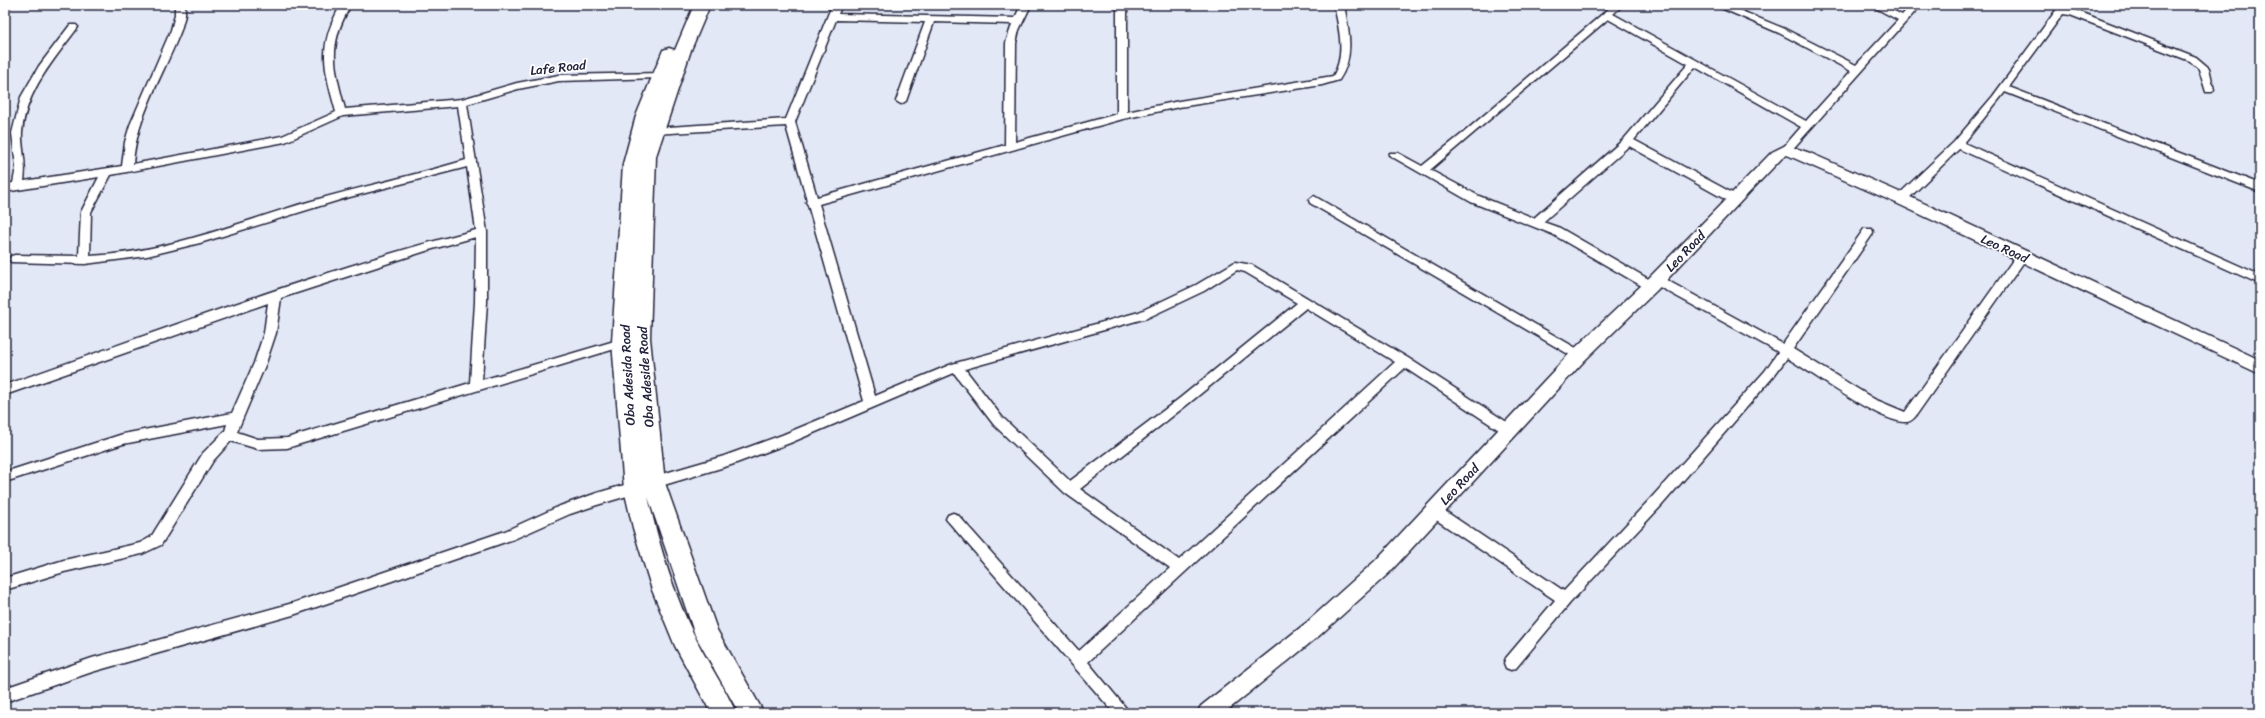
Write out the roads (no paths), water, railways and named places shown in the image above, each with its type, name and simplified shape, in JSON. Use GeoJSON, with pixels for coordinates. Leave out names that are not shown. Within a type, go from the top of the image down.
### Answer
{"type":"FeatureCollection","features":[{"type":"Feature","properties":{"kind":"main road","name":"Oba Adesida Road"},"geometry":{"type":"LineString","coordinates":[[689,5],[659,75],[632,156],[629,181],[635,489],[644,528],[664,590],[687,646],[724,713]]}},
{"type":"Feature","properties":{"kind":"main road","name":"Oba Adeside Road"},"geometry":{"type":"LineString","coordinates":[[702,5],[683,50],[654,131],[647,156],[631,340],[654,483],[707,635],[752,713]]}},
{"type":"Feature","properties":{"kind":"street"},"geometry":{"type":"LineString","coordinates":[[128,168],[131,138],[162,62],[177,31],[181,18],[180,5]]}},
{"type":"Feature","properties":{"kind":"street"},"geometry":{"type":"LineString","coordinates":[[341,113],[330,65],[328,48],[333,26],[346,5]]}},
{"type":"Feature","properties":{"kind":"street"},"geometry":{"type":"LineString","coordinates":[[837,5],[790,122],[811,202],[870,402]]}},
{"type":"Feature","properties":{"kind":"street"},"geometry":{"type":"LineString","coordinates":[[1010,148],[1011,43],[1026,5]]}},
{"type":"Feature","properties":{"kind":"street"},"geometry":{"type":"LineString","coordinates":[[1122,5],[1122,116]]}},
{"type":"Feature","properties":{"kind":"street"},"geometry":{"type":"LineString","coordinates":[[811,202],[1122,116],[1179,104],[1322,82],[1336,78],[1343,66],[1345,38],[1340,5]]}},
{"type":"Feature","properties":{"kind":"street"},"geometry":{"type":"LineString","coordinates":[[1423,170],[1469,135],[1618,5]]}},
{"type":"Feature","properties":{"kind":"street"},"geometry":{"type":"LineString","coordinates":[[1719,5],[1796,38],[1857,70]]}},
{"type":"Feature","properties":{"kind":"street"},"geometry":{"type":"LineString","coordinates":[[1875,5],[1904,19]]}},
{"type":"Feature","properties":{"kind":"street"},"geometry":{"type":"LineString","coordinates":[[1786,150],[1806,125],[1916,5]]}},
{"type":"Feature","properties":{"kind":"street"},"geometry":{"type":"LineString","coordinates":[[1901,198],[1958,144],[2003,88],[2060,11],[2066,10],[2193,59],[2204,68],[2209,90]]}},
{"type":"Feature","properties":{"kind":"street"},"geometry":{"type":"LineString","coordinates":[[1608,15],[1693,64],[1806,125]]}},
{"type":"Feature","properties":{"kind":"street"},"geometry":{"type":"LineString","coordinates":[[833,17],[1019,21]]}},
{"type":"Feature","properties":{"kind":"street"},"geometry":{"type":"LineString","coordinates":[[901,101],[931,18]]}},
{"type":"Feature","properties":{"kind":"street"},"geometry":{"type":"LineString","coordinates":[[18,186],[21,167],[17,133],[26,97],[42,68],[74,27]]}},
{"type":"Feature","properties":{"kind":"street"},"geometry":{"type":"LineString","coordinates":[[1536,222],[1628,141],[1693,64]]}},
{"type":"Feature","properties":{"kind":"street","name":"Lafe Road"},"geometry":{"type":"LineString","coordinates":[[5,188],[106,172],[285,139],[341,113],[462,102],[517,86],[559,78],[659,75]]}},
{"type":"Feature","properties":{"kind":"street"},"geometry":{"type":"LineString","coordinates":[[2003,88],[2260,188]]}},
{"type":"Feature","properties":{"kind":"street"},"geometry":{"type":"LineString","coordinates":[[462,102],[482,232],[482,302],[476,385]]}},
{"type":"Feature","properties":{"kind":"street"},"geometry":{"type":"LineString","coordinates":[[654,131],[790,122]]}},
{"type":"Feature","properties":{"kind":"street"},"geometry":{"type":"LineString","coordinates":[[1628,141],[1734,199]]}},
{"type":"Feature","properties":{"kind":"street"},"geometry":{"type":"LineString","coordinates":[[1958,144],[2260,280]]}},
{"type":"Feature","properties":{"kind":"street","name":"Leo Road"},"geometry":{"type":"LineString","coordinates":[[1208,713],[1313,629],[1382,567],[1579,355],[1654,283],[1777,156],[1786,150],[1805,156],[1901,198],[2260,367]]}},
{"type":"Feature","properties":{"kind":"street"},"geometry":{"type":"LineString","coordinates":[[1394,155],[1497,210],[1536,222],[1556,231],[1785,352],[1892,413],[1907,417],[1912,414],[2022,256]]}},
{"type":"Feature","properties":{"kind":"street"},"geometry":{"type":"LineString","coordinates":[[15,259],[85,260],[121,256],[182,244],[256,224],[329,200],[471,162]]}},
{"type":"Feature","properties":{"kind":"street"},"geometry":{"type":"LineString","coordinates":[[85,260],[84,235],[86,212],[106,172]]}},
{"type":"Feature","properties":{"kind":"street"},"geometry":{"type":"LineString","coordinates":[[1314,200],[1579,355]]}},
{"type":"Feature","properties":{"kind":"street"},"geometry":{"type":"LineString","coordinates":[[5,390],[390,257],[482,232]]}},
{"type":"Feature","properties":{"kind":"street"},"geometry":{"type":"LineString","coordinates":[[1511,663],[1565,599],[1657,501],[1769,374],[1868,232]]}},
{"type":"Feature","properties":{"kind":"street"},"geometry":{"type":"LineString","coordinates":[[5,695],[92,665],[308,604],[509,535],[565,510],[654,483],[766,446],[870,402],[956,368],[1143,315],[1200,288],[1235,266],[1248,268],[1306,302],[1404,361],[1509,430]]}},
{"type":"Feature","properties":{"kind":"street"},"geometry":{"type":"LineString","coordinates":[[5,584],[64,566],[142,548],[156,541],[208,457],[230,434],[260,363],[270,333],[275,297]]}},
{"type":"Feature","properties":{"kind":"street"},"geometry":{"type":"LineString","coordinates":[[1070,489],[1184,401],[1306,302]]}},
{"type":"Feature","properties":{"kind":"street"},"geometry":{"type":"LineString","coordinates":[[230,434],[242,442],[264,446],[287,443],[476,385],[631,340]]}},
{"type":"Feature","properties":{"kind":"street"},"geometry":{"type":"LineString","coordinates":[[1080,660],[1404,361]]}},
{"type":"Feature","properties":{"kind":"street"},"geometry":{"type":"LineString","coordinates":[[956,368],[998,421],[1070,489],[1180,568]]}},
{"type":"Feature","properties":{"kind":"street"},"geometry":{"type":"LineString","coordinates":[[5,477],[123,439],[236,417]]}},
{"type":"Feature","properties":{"kind":"street"},"geometry":{"type":"LineString","coordinates":[[1434,511],[1565,599]]}},
{"type":"Feature","properties":{"kind":"street"},"geometry":{"type":"LineString","coordinates":[[953,519],[989,562],[1080,660],[1122,713]]}}]}
